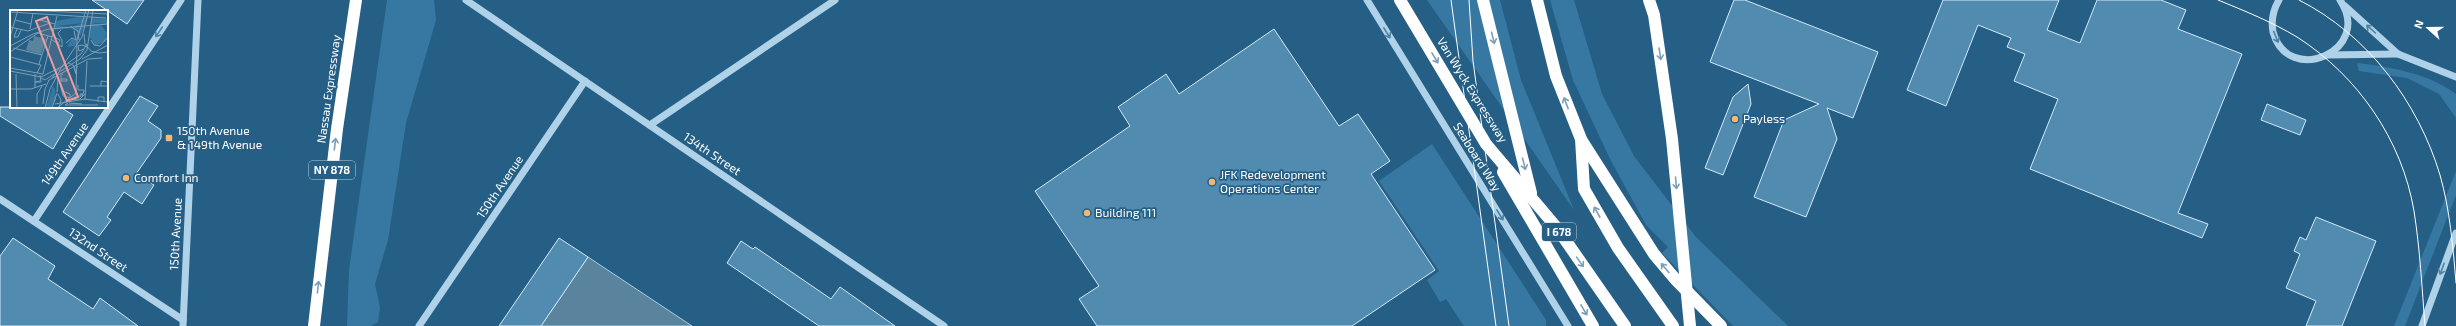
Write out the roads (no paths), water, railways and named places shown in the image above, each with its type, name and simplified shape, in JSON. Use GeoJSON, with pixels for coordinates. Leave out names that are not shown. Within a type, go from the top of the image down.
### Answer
{"type":"FeatureCollection","features":[{"type":"Feature","properties":{"kind":"highway","name":"Nassau Expressway"},"geometry":{"type":"LineString","coordinates":[[314,326],[328,198],[356,0]]}},
{"type":"Feature","properties":{"kind":"highway","name":"Van Wyck Expressway"},"geometry":{"type":"LineString","coordinates":[[1400,0],[1486,144],[1532,196],[1625,326]]}},
{"type":"Feature","properties":{"kind":"highway"},"geometry":{"type":"LineString","coordinates":[[1483,0],[1532,196]]}},
{"type":"Feature","properties":{"kind":"highway"},"geometry":{"type":"LineString","coordinates":[[1537,0],[1556,76],[1580,139],[1654,254],[1676,280],[1721,326]]}},
{"type":"Feature","properties":{"kind":"highway"},"geometry":{"type":"LineString","coordinates":[[1649,0],[1654,15],[1672,139],[1690,326]]}},
{"type":"Feature","properties":{"kind":"highway"},"geometry":{"type":"LineString","coordinates":[[1580,139],[1584,189],[1618,248],[1673,326]]}},
{"type":"Feature","properties":{"kind":"highway"},"geometry":{"type":"LineString","coordinates":[[1486,144],[1593,326]]}},
{"type":"Feature","properties":{"kind":"street","name":"149th Avenue"},"geometry":{"type":"LineString","coordinates":[[34,220],[181,0]]}},
{"type":"Feature","properties":{"kind":"street","name":"150th Avenue"},"geometry":{"type":"LineString","coordinates":[[183,323],[198,0]]}},
{"type":"Feature","properties":{"kind":"street","name":"134th Street"},"geometry":{"type":"LineString","coordinates":[[466,0],[944,326]]}},
{"type":"Feature","properties":{"kind":"street"},"geometry":{"type":"LineString","coordinates":[[650,125],[835,0]]}},
{"type":"Feature","properties":{"kind":"street","name":"Seaboard Way"},"geometry":{"type":"LineString","coordinates":[[1367,0],[1568,326]]}},
{"type":"Feature","properties":{"kind":"street"},"geometry":{"type":"LineString","coordinates":[[2279,0],[2274,8],[2272,27],[2275,37],[2282,48],[2300,59],[2319,59],[2328,55],[2337,48],[2345,36],[2347,19],[2342,2]]}},
{"type":"Feature","properties":{"kind":"street"},"geometry":{"type":"LineString","coordinates":[[2342,2],[2398,54],[2456,77]]}},
{"type":"Feature","properties":{"kind":"street"},"geometry":{"type":"LineString","coordinates":[[2328,55],[2398,54]]}},
{"type":"Feature","properties":{"kind":"street","name":"150th Avenue"},"geometry":{"type":"LineString","coordinates":[[420,326],[585,81]]}},
{"type":"Feature","properties":{"kind":"street","name":"132nd Street"},"geometry":{"type":"LineString","coordinates":[[0,199],[34,220],[183,323]]}},
{"type":"Feature","properties":{"kind":"street"},"geometry":{"type":"LineString","coordinates":[[2422,326],[2456,232]]}},
{"type":"Feature","properties":{"kind":"tram line"},"geometry":{"type":"LineString","coordinates":[[1451,0],[1496,326]]}},
{"type":"Feature","properties":{"kind":"tram line"},"geometry":{"type":"LineString","coordinates":[[1469,0],[1473,61],[1509,326]]}},
{"type":"Feature","properties":{"kind":"tram line"},"geometry":{"type":"LineString","coordinates":[[2218,0],[2278,26],[2297,37],[2319,53],[2339,71],[2358,90],[2374,112],[2388,135],[2399,159],[2408,185],[2414,211],[2418,240],[2425,326]]}},
{"type":"Feature","properties":{"kind":"tram line"},"geometry":{"type":"LineString","coordinates":[[2299,0],[2324,15],[2347,32],[2368,52],[2387,73],[2404,97],[2418,122],[2440,175],[2451,229],[2456,283]]}},
{"type":"Feature","properties":{"kind":"place","name":"Payless"},"geometry":{"type":"Point","coordinates":[1735,119]}},
{"type":"Feature","properties":{"kind":"place","name":"150th Avenue & 149th Avenue"},"geometry":{"type":"Point","coordinates":[169,138]}},
{"type":"Feature","properties":{"kind":"place","name":"Comfort Inn"},"geometry":{"type":"Point","coordinates":[126,178]}},
{"type":"Feature","properties":{"kind":"place","name":"JFK Redevelopment Operations Center"},"geometry":{"type":"Point","coordinates":[1212,182]}},
{"type":"Feature","properties":{"kind":"place","name":"Building 111"},"geometry":{"type":"Point","coordinates":[1087,213]}}]}
